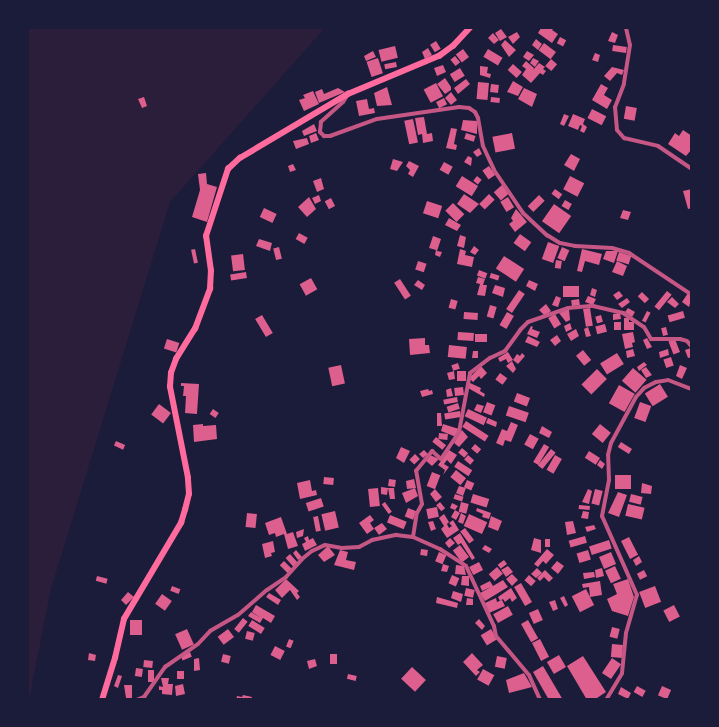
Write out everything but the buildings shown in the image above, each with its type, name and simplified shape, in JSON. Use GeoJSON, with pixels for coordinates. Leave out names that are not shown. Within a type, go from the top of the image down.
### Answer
{"type":"FeatureCollection","features":[{"type":"Feature","properties":{"kind":"main road"},"geometry":{"type":"LineString","coordinates":[[102,700],[115,658],[124,619],[186,510],[189,494],[188,478],[171,394],[171,373],[176,359],[195,329],[210,289],[211,271],[206,236],[225,174],[232,164],[240,158],[348,94],[439,56],[453,46],[470,28]]}},
{"type":"Feature","properties":{"kind":"street"},"geometry":{"type":"LineString","coordinates":[[626,28],[630,45],[624,84],[615,107],[617,130],[624,138],[658,146],[692,170]]}},
{"type":"Feature","properties":{"kind":"street"},"geometry":{"type":"LineString","coordinates":[[348,94],[343,102],[320,122],[320,132],[324,136],[330,136],[377,119],[459,107],[469,108],[475,112],[478,118],[483,146],[494,170],[523,213],[547,235],[560,243],[575,246],[612,248],[629,253],[692,295]]}},
{"type":"Feature","properties":{"kind":"street"},"geometry":{"type":"LineString","coordinates":[[413,537],[417,513],[422,504],[416,471],[432,451],[441,459],[459,432],[470,373],[490,358],[505,351],[528,322],[568,308],[593,306],[622,313],[644,327],[651,339],[680,339],[687,341],[692,347]]}},
{"type":"Feature","properties":{"kind":"street"},"geometry":{"type":"LineString","coordinates":[[606,700],[622,673],[626,633],[637,594],[602,516],[609,480],[608,455],[611,443],[636,396],[644,388],[656,382],[668,380],[692,389]]}},
{"type":"Feature","properties":{"kind":"street"},"geometry":{"type":"LineString","coordinates":[[136,700],[144,697],[165,667],[198,644],[210,631],[238,615],[267,590],[286,577],[312,551],[325,544],[342,548],[359,547],[385,536],[413,537],[440,548],[466,566],[494,626],[496,636],[529,675],[540,700]]}},
{"type":"Feature","properties":{"kind":"shaded area"},"geometry":{"type":"Polygon","coordinates":[[[28,28],[325,28],[170,202],[51,589],[29,700],[28,28]]]}}]}
